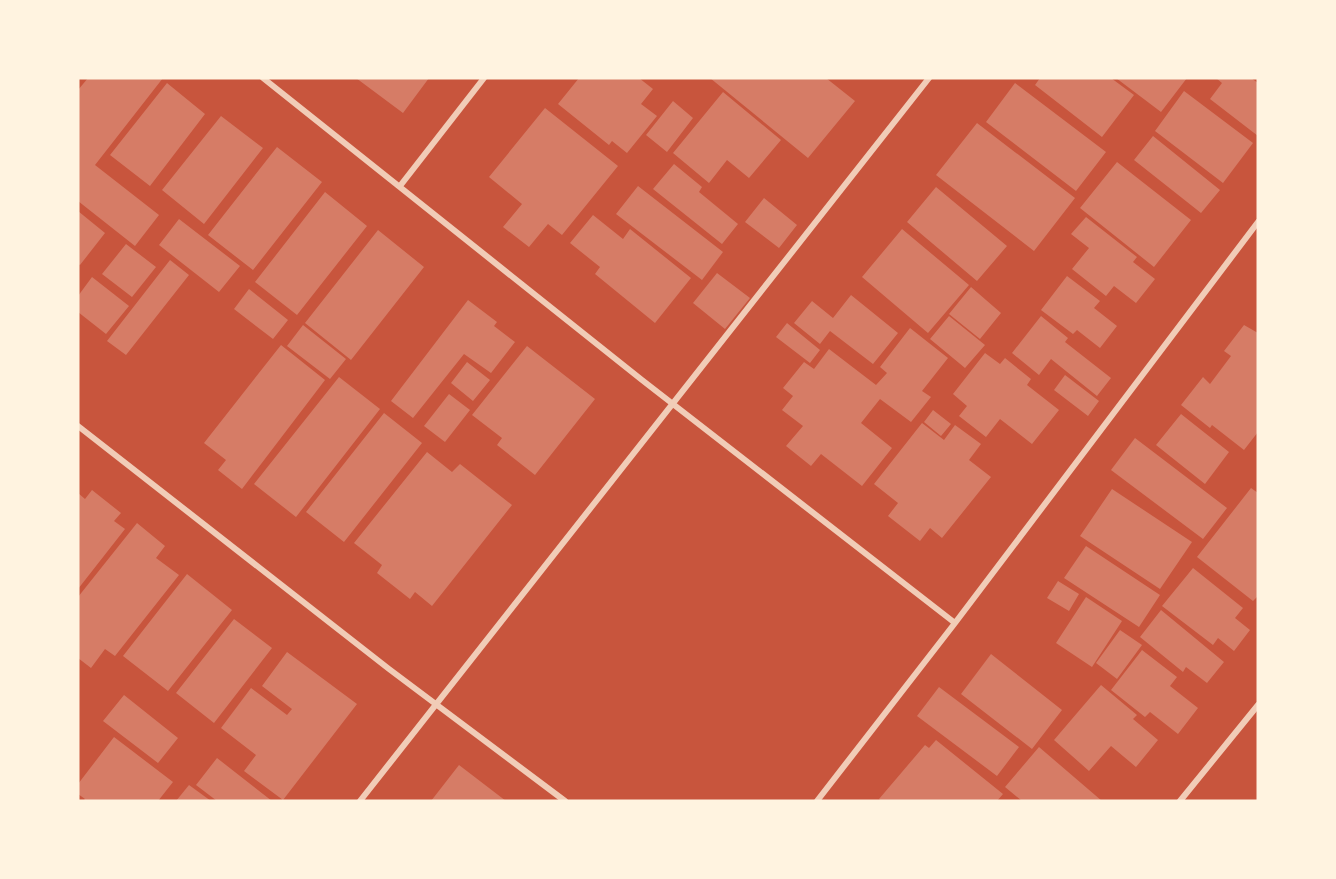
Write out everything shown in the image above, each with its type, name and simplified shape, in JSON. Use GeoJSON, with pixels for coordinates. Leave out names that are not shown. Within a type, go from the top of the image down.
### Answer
{"type":"FeatureCollection","features":[{"type":"Feature","properties":{"kind":"street"},"geometry":{"type":"LineString","coordinates":[[263,78],[642,380],[674,402],[955,623]]}},
{"type":"Feature","properties":{"kind":"street"},"geometry":{"type":"LineString","coordinates":[[400,186],[484,78]]}},
{"type":"Feature","properties":{"kind":"street"},"geometry":{"type":"LineString","coordinates":[[360,801],[929,78]]}},
{"type":"Feature","properties":{"kind":"street"},"geometry":{"type":"LineString","coordinates":[[817,801],[955,623],[1258,222]]}},
{"type":"Feature","properties":{"kind":"street"},"geometry":{"type":"LineString","coordinates":[[78,426],[436,705],[565,801]]}},
{"type":"Feature","properties":{"kind":"street"},"geometry":{"type":"LineString","coordinates":[[1180,801],[1258,705]]}},
{"type":"Feature","properties":{"kind":"building"},"geometry":{"type":"Polygon","coordinates":[[[88,78],[163,78],[95,165],[159,215],[135,246],[78,201],[78,90],[88,78]]]}},
{"type":"Feature","properties":{"kind":"building"},"geometry":{"type":"Polygon","coordinates":[[[356,78],[429,78],[403,113],[356,78]]]}},
{"type":"Feature","properties":{"kind":"building"},"geometry":{"type":"Polygon","coordinates":[[[579,78],[639,78],[653,89],[641,104],[657,116],[627,153],[612,141],[609,145],[558,104],[579,78]]]}},
{"type":"Feature","properties":{"kind":"building"},"geometry":{"type":"Polygon","coordinates":[[[710,78],[826,78],[855,101],[808,158],[710,78]]]}},
{"type":"Feature","properties":{"kind":"building"},"geometry":{"type":"Polygon","coordinates":[[[1040,78],[1111,78],[1134,95],[1102,137],[1035,85],[1040,78]]]}},
{"type":"Feature","properties":{"kind":"building"},"geometry":{"type":"Polygon","coordinates":[[[1116,78],[1187,78],[1161,112],[1116,78]]]}},
{"type":"Feature","properties":{"kind":"building"},"geometry":{"type":"Polygon","coordinates":[[[1216,78],[1251,78],[1258,83],[1258,136],[1210,99],[1222,83],[1216,78]]]}},
{"type":"Feature","properties":{"kind":"building"},"geometry":{"type":"Polygon","coordinates":[[[167,83],[205,114],[150,186],[110,155],[167,83]]]}},
{"type":"Feature","properties":{"kind":"building"},"geometry":{"type":"Polygon","coordinates":[[[1015,83],[1106,152],[1076,191],[986,122],[1015,83]]]}},
{"type":"Feature","properties":{"kind":"building"},"geometry":{"type":"Polygon","coordinates":[[[1184,91],[1253,143],[1223,183],[1155,131],[1184,91]]]}},
{"type":"Feature","properties":{"kind":"building"},"geometry":{"type":"Polygon","coordinates":[[[723,92],[781,140],[749,178],[727,160],[709,183],[673,153],[723,92]]]}},
{"type":"Feature","properties":{"kind":"building"},"geometry":{"type":"Polygon","coordinates":[[[673,101],[693,118],[667,152],[646,135],[673,101]]]}},
{"type":"Feature","properties":{"kind":"building"},"geometry":{"type":"Polygon","coordinates":[[[545,108],[618,166],[562,235],[548,224],[529,247],[503,227],[522,204],[489,177],[545,108]]]}},
{"type":"Feature","properties":{"kind":"building"},"geometry":{"type":"Polygon","coordinates":[[[221,116],[263,148],[204,224],[162,190],[221,116]]]}},
{"type":"Feature","properties":{"kind":"building"},"geometry":{"type":"Polygon","coordinates":[[[977,123],[1075,198],[1034,251],[936,175],[977,123]]]}},
{"type":"Feature","properties":{"kind":"building"},"geometry":{"type":"Polygon","coordinates":[[[1153,136],[1220,190],[1201,213],[1134,160],[1153,136]]]}},
{"type":"Feature","properties":{"kind":"building"},"geometry":{"type":"Polygon","coordinates":[[[277,147],[322,182],[253,270],[208,235],[277,147]]]}},
{"type":"Feature","properties":{"kind":"building"},"geometry":{"type":"Polygon","coordinates":[[[1117,162],[1191,220],[1154,267],[1080,208],[1117,162]]]}},
{"type":"Feature","properties":{"kind":"building"},"geometry":{"type":"Polygon","coordinates":[[[674,164],[702,187],[699,192],[738,224],[722,244],[653,189],[674,164]]]}},
{"type":"Feature","properties":{"kind":"building"},"geometry":{"type":"Polygon","coordinates":[[[638,186],[723,252],[702,280],[616,214],[638,186]]]}},
{"type":"Feature","properties":{"kind":"building"},"geometry":{"type":"Polygon","coordinates":[[[936,187],[1007,246],[977,281],[907,222],[936,187]]]}},
{"type":"Feature","properties":{"kind":"building"},"geometry":{"type":"Polygon","coordinates":[[[325,192],[367,226],[297,315],[255,282],[325,192]]]}},
{"type":"Feature","properties":{"kind":"building"},"geometry":{"type":"Polygon","coordinates":[[[764,198],[797,225],[779,248],[745,222],[764,198]]]}},
{"type":"Feature","properties":{"kind":"building"},"geometry":{"type":"Polygon","coordinates":[[[78,211],[105,233],[80,265],[78,264],[78,211]]]}},
{"type":"Feature","properties":{"kind":"building"},"geometry":{"type":"Polygon","coordinates":[[[593,215],[623,239],[630,229],[691,278],[655,323],[595,274],[600,267],[570,243],[593,215]]]}},
{"type":"Feature","properties":{"kind":"building"},"geometry":{"type":"Polygon","coordinates":[[[1086,217],[1137,257],[1133,262],[1155,279],[1136,303],[1114,286],[1106,296],[1072,269],[1089,248],[1071,234],[1086,217]]]}},
{"type":"Feature","properties":{"kind":"building"},"geometry":{"type":"Polygon","coordinates":[[[179,219],[240,266],[219,292],[159,245],[179,219]]]}},
{"type":"Feature","properties":{"kind":"building"},"geometry":{"type":"Polygon","coordinates":[[[902,229],[969,285],[928,333],[862,277],[902,229]]]}},
{"type":"Feature","properties":{"kind":"building"},"geometry":{"type":"Polygon","coordinates":[[[378,230],[424,267],[351,360],[305,323],[378,230]]]}},
{"type":"Feature","properties":{"kind":"building"},"geometry":{"type":"Polygon","coordinates":[[[126,244],[156,267],[132,297],[102,274],[126,244]]]}},
{"type":"Feature","properties":{"kind":"building"},"geometry":{"type":"Polygon","coordinates":[[[170,260],[189,275],[126,355],[107,341],[170,260]]]}},
{"type":"Feature","properties":{"kind":"building"},"geometry":{"type":"Polygon","coordinates":[[[717,273],[750,298],[725,329],[693,303],[717,273]]]}},
{"type":"Feature","properties":{"kind":"building"},"geometry":{"type":"Polygon","coordinates":[[[1067,276],[1100,301],[1094,308],[1117,326],[1100,348],[1077,330],[1073,334],[1041,310],[1067,276]]]}},
{"type":"Feature","properties":{"kind":"building"},"geometry":{"type":"Polygon","coordinates":[[[92,277],[129,306],[106,334],[78,312],[78,296],[92,277]]]}},
{"type":"Feature","properties":{"kind":"building"},"geometry":{"type":"Polygon","coordinates":[[[971,287],[1001,313],[980,339],[949,314],[971,287]]]}},
{"type":"Feature","properties":{"kind":"building"},"geometry":{"type":"Polygon","coordinates":[[[249,289],[288,320],[273,339],[234,309],[249,289]]]}},
{"type":"Feature","properties":{"kind":"building"},"geometry":{"type":"Polygon","coordinates":[[[851,295],[898,333],[873,364],[830,331],[820,344],[794,323],[812,301],[833,318],[851,295]]]}},
{"type":"Feature","properties":{"kind":"building"},"geometry":{"type":"Polygon","coordinates":[[[468,300],[497,322],[494,326],[515,342],[491,373],[464,354],[413,418],[391,401],[468,300]]]}},
{"type":"Feature","properties":{"kind":"building"},"geometry":{"type":"Polygon","coordinates":[[[949,316],[985,345],[965,368],[930,339],[949,316]]]}},
{"type":"Feature","properties":{"kind":"building"},"geometry":{"type":"Polygon","coordinates":[[[1041,316],[1068,338],[1065,342],[1111,378],[1097,396],[1051,359],[1039,375],[1012,353],[1041,316]]]}},
{"type":"Feature","properties":{"kind":"building"},"geometry":{"type":"Polygon","coordinates":[[[787,323],[820,350],[810,363],[776,337],[787,323]]]}},
{"type":"Feature","properties":{"kind":"building"},"geometry":{"type":"Polygon","coordinates":[[[303,325],[346,359],[330,379],[287,346],[303,325]]]}},
{"type":"Feature","properties":{"kind":"building"},"geometry":{"type":"Polygon","coordinates":[[[1244,325],[1258,333],[1258,432],[1244,450],[1212,425],[1210,428],[1181,405],[1203,377],[1210,384],[1231,356],[1224,351],[1244,325]]]}},
{"type":"Feature","properties":{"kind":"building"},"geometry":{"type":"Polygon","coordinates":[[[910,328],[948,358],[922,391],[931,397],[911,422],[880,399],[861,423],[892,448],[862,486],[821,454],[811,466],[786,446],[803,426],[782,410],[793,396],[783,388],[804,362],[814,369],[829,349],[876,385],[887,373],[880,367],[910,328]]]}},
{"type":"Feature","properties":{"kind":"building"},"geometry":{"type":"Polygon","coordinates":[[[281,345],[325,380],[242,489],[218,470],[226,460],[204,443],[281,345]]]}},
{"type":"Feature","properties":{"kind":"building"},"geometry":{"type":"Polygon","coordinates":[[[527,346],[595,399],[535,475],[497,445],[502,438],[472,415],[527,346]]]}},
{"type":"Feature","properties":{"kind":"building"},"geometry":{"type":"Polygon","coordinates":[[[985,353],[1000,364],[1005,358],[1031,379],[1027,385],[1059,410],[1032,444],[1000,419],[986,437],[959,416],[967,406],[953,394],[985,353]]]}},
{"type":"Feature","properties":{"kind":"building"},"geometry":{"type":"Polygon","coordinates":[[[467,362],[490,380],[473,401],[451,383],[467,362]]]}},
{"type":"Feature","properties":{"kind":"building"},"geometry":{"type":"Polygon","coordinates":[[[1065,375],[1099,401],[1088,416],[1054,390],[1065,375]]]}},
{"type":"Feature","properties":{"kind":"building"},"geometry":{"type":"Polygon","coordinates":[[[339,377],[380,409],[296,517],[254,484],[339,377]]]}},
{"type":"Feature","properties":{"kind":"building"},"geometry":{"type":"Polygon","coordinates":[[[449,394],[470,410],[445,442],[424,426],[449,394]]]}},
{"type":"Feature","properties":{"kind":"building"},"geometry":{"type":"Polygon","coordinates":[[[933,410],[951,424],[941,436],[924,422],[933,410]]]}},
{"type":"Feature","properties":{"kind":"building"},"geometry":{"type":"Polygon","coordinates":[[[384,413],[422,443],[344,542],[306,512],[384,413]]]}},
{"type":"Feature","properties":{"kind":"building"},"geometry":{"type":"Polygon","coordinates":[[[1181,414],[1229,452],[1205,484],[1156,445],[1181,414]]]}},
{"type":"Feature","properties":{"kind":"building"},"geometry":{"type":"Polygon","coordinates":[[[922,423],[944,440],[955,425],[981,444],[969,460],[991,477],[942,538],[930,528],[920,541],[888,516],[898,503],[874,484],[922,423]]]}},
{"type":"Feature","properties":{"kind":"building"},"geometry":{"type":"Polygon","coordinates":[[[1135,438],[1227,508],[1203,539],[1111,470],[1135,438]]]}},
{"type":"Feature","properties":{"kind":"building"},"geometry":{"type":"Polygon","coordinates":[[[427,452],[452,472],[460,464],[512,505],[432,606],[415,592],[410,599],[377,573],[382,565],[354,543],[427,452]]]}},
{"type":"Feature","properties":{"kind":"building"},"geometry":{"type":"Polygon","coordinates":[[[1251,488],[1258,493],[1258,598],[1253,601],[1197,557],[1251,488]]]}},
{"type":"Feature","properties":{"kind":"building"},"geometry":{"type":"Polygon","coordinates":[[[1112,489],[1192,542],[1160,589],[1080,536],[1112,489]]]}},
{"type":"Feature","properties":{"kind":"building"},"geometry":{"type":"Polygon","coordinates":[[[92,490],[121,513],[114,521],[125,529],[78,589],[78,493],[85,499],[92,490]]]}},
{"type":"Feature","properties":{"kind":"building"},"geometry":{"type":"Polygon","coordinates":[[[137,523],[165,546],[156,558],[179,575],[115,656],[105,649],[91,668],[78,658],[78,597],[137,523]]]}},
{"type":"Feature","properties":{"kind":"building"},"geometry":{"type":"Polygon","coordinates":[[[1086,546],[1160,595],[1139,627],[1064,578],[1086,546]]]}},
{"type":"Feature","properties":{"kind":"building"},"geometry":{"type":"Polygon","coordinates":[[[1193,568],[1243,608],[1235,618],[1250,630],[1234,651],[1218,638],[1213,645],[1162,606],[1193,568]]]}},
{"type":"Feature","properties":{"kind":"building"},"geometry":{"type":"Polygon","coordinates":[[[187,574],[232,610],[168,691],[123,656],[187,574]]]}},
{"type":"Feature","properties":{"kind":"building"},"geometry":{"type":"Polygon","coordinates":[[[1058,581],[1079,594],[1069,611],[1047,598],[1058,581]]]}},
{"type":"Feature","properties":{"kind":"building"},"geometry":{"type":"Polygon","coordinates":[[[1086,597],[1122,621],[1092,667],[1056,643],[1086,597]]]}},
{"type":"Feature","properties":{"kind":"building"},"geometry":{"type":"Polygon","coordinates":[[[1161,610],[1224,662],[1207,683],[1186,667],[1183,672],[1140,637],[1161,610]]]}},
{"type":"Feature","properties":{"kind":"building"},"geometry":{"type":"Polygon","coordinates":[[[234,619],[272,648],[214,723],[176,693],[234,619]]]}},
{"type":"Feature","properties":{"kind":"building"},"geometry":{"type":"Polygon","coordinates":[[[1120,630],[1142,645],[1117,679],[1096,663],[1120,630]]]}},
{"type":"Feature","properties":{"kind":"building"},"geometry":{"type":"Polygon","coordinates":[[[1142,650],[1177,677],[1170,686],[1198,708],[1178,734],[1150,712],[1145,717],[1111,690],[1142,650]]]}},
{"type":"Feature","properties":{"kind":"building"},"geometry":{"type":"Polygon","coordinates":[[[287,652],[357,704],[283,800],[244,771],[256,755],[221,728],[251,688],[287,715],[292,709],[262,686],[287,652]]]}},
{"type":"Feature","properties":{"kind":"building"},"geometry":{"type":"Polygon","coordinates":[[[991,654],[1062,710],[1032,749],[961,694],[991,654]]]}},
{"type":"Feature","properties":{"kind":"building"},"geometry":{"type":"Polygon","coordinates":[[[1101,685],[1137,715],[1133,719],[1158,740],[1136,767],[1111,746],[1089,771],[1054,740],[1101,685]]]}},
{"type":"Feature","properties":{"kind":"building"},"geometry":{"type":"Polygon","coordinates":[[[939,687],[1019,747],[997,776],[917,716],[939,687]]]}},
{"type":"Feature","properties":{"kind":"building"},"geometry":{"type":"Polygon","coordinates":[[[124,695],[178,738],[158,763],[103,721],[124,695]]]}},
{"type":"Feature","properties":{"kind":"building"},"geometry":{"type":"Polygon","coordinates":[[[114,737],[173,782],[158,801],[83,801],[85,799],[78,794],[78,784],[114,737]]]}},
{"type":"Feature","properties":{"kind":"building"},"geometry":{"type":"Polygon","coordinates":[[[936,740],[1003,794],[997,801],[881,801],[879,799],[925,745],[929,748],[936,740]]]}},
{"type":"Feature","properties":{"kind":"building"},"geometry":{"type":"Polygon","coordinates":[[[1039,747],[1102,801],[1022,801],[1005,787],[1039,747]]]}},
{"type":"Feature","properties":{"kind":"building"},"geometry":{"type":"Polygon","coordinates":[[[217,758],[272,801],[217,801],[196,785],[217,758]]]}},
{"type":"Feature","properties":{"kind":"building"},"geometry":{"type":"Polygon","coordinates":[[[459,765],[506,801],[431,801],[459,765]]]}},
{"type":"Feature","properties":{"kind":"building"},"geometry":{"type":"Polygon","coordinates":[[[189,785],[211,801],[176,801],[189,785]]]}}]}
